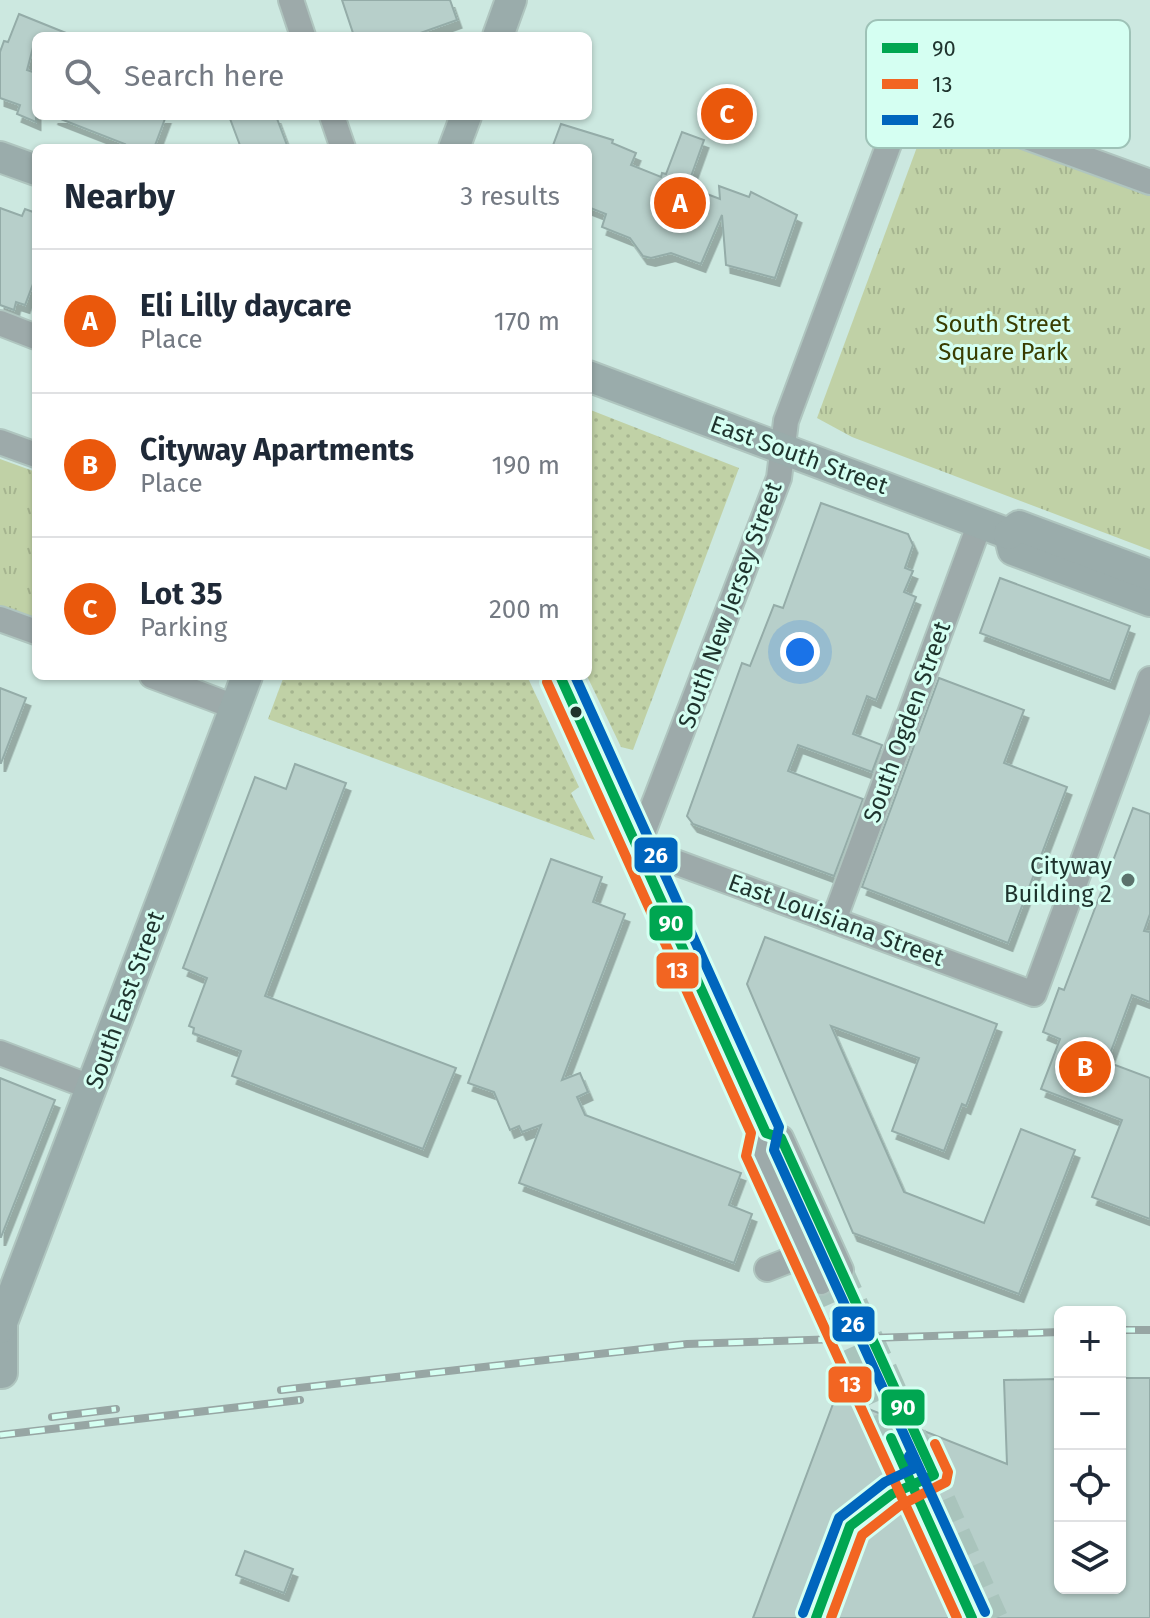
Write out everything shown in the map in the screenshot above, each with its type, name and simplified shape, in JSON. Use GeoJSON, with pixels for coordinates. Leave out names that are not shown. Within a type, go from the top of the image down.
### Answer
{"type":"FeatureCollection","features":[{"type":"Feature","properties":{"kind":"main road"},"geometry":{"type":"LineString","coordinates":[[499,32],[511,0]]}},
{"type":"Feature","properties":{"kind":"main road"},"geometry":{"type":"LineString","coordinates":[[456,144],[464,120]]}},
{"type":"Feature","properties":{"kind":"main road"},"geometry":{"type":"LineString","coordinates":[[0,157],[32,169]]}},
{"type":"Feature","properties":{"kind":"main road","name":"East South Street"},"geometry":{"type":"LineString","coordinates":[[592,377],[1009,534]]}},
{"type":"Feature","properties":{"kind":"main road","name":"East South Street"},"geometry":{"type":"LineString","coordinates":[[1009,534],[1019,526],[1150,575]]}},
{"type":"Feature","properties":{"kind":"main road","name":"East South Street"},"geometry":{"type":"LineString","coordinates":[[1009,534],[1013,550],[1150,601]]}},
{"type":"Feature","properties":{"kind":"main road","name":"South East Street"},"geometry":{"type":"LineString","coordinates":[[2,1373],[1,1326],[245,680]]}},
{"type":"Feature","properties":{"kind":"street"},"geometry":{"type":"LineString","coordinates":[[291,0],[302,32]]}},
{"type":"Feature","properties":{"kind":"street"},"geometry":{"type":"LineString","coordinates":[[333,120],[342,144]]}},
{"type":"Feature","properties":{"kind":"street","name":"South New Jersey Street"},"geometry":{"type":"LineString","coordinates":[[637,848],[779,478],[786,421],[885,148]]}},
{"type":"Feature","properties":{"kind":"street","name":"South New Jersey Street"},"geometry":{"type":"LineString","coordinates":[[1056,148],[1150,182]]}},
{"type":"Feature","properties":{"kind":"street"},"geometry":{"type":"LineString","coordinates":[[0,323],[32,335]]}},
{"type":"Feature","properties":{"kind":"street"},"geometry":{"type":"LineString","coordinates":[[0,442],[32,454]]}},
{"type":"Feature","properties":{"kind":"street","name":"South Ogden Street"},"geometry":{"type":"LineString","coordinates":[[834,920],[980,523]]}},
{"type":"Feature","properties":{"kind":"street"},"geometry":{"type":"LineString","coordinates":[[0,619],[32,631]]}},
{"type":"Feature","properties":{"kind":"street","name":"East Louisiana Street"},"geometry":{"type":"LineString","coordinates":[[637,848],[1034,994],[1150,679]]}},
{"type":"Feature","properties":{"kind":"street"},"geometry":{"type":"LineString","coordinates":[[163,680],[235,707]]}},
{"type":"Feature","properties":{"kind":"street"},"geometry":{"type":"LineString","coordinates":[[562,680],[766,1133],[759,1150],[808,1253],[831,1276],[781,1138],[766,1133]]}},
{"type":"Feature","properties":{"kind":"street"},"geometry":{"type":"LineString","coordinates":[[0,1053],[93,1088]]}},
{"type":"Feature","properties":{"kind":"street"},"geometry":{"type":"LineString","coordinates":[[767,1269],[808,1253]]}},
{"type":"Feature","properties":{"kind":"green space","name":"South Street Square Park"},"geometry":{"type":"Polygon","coordinates":[[[917,148],[1022,148],[1150,196],[1150,550],[852,437],[817,418],[917,148]]]}},
{"type":"Feature","properties":{"kind":"green space"},"geometry":{"type":"Polygon","coordinates":[[[592,411],[739,468],[633,750],[621,747],[589,680],[592,680],[592,411]]]}},
{"type":"Feature","properties":{"kind":"green space"},"geometry":{"type":"Polygon","coordinates":[[[0,459],[32,471],[32,618],[0,606],[0,459]]]}},
{"type":"Feature","properties":{"kind":"green space"},"geometry":{"type":"Polygon","coordinates":[[[283,680],[529,680],[579,787],[571,793],[595,840],[268,719],[283,680]]]}},
{"type":"Feature","properties":{"kind":"building"},"geometry":{"type":"Polygon","coordinates":[[[342,0],[450,0],[457,20],[423,32],[353,32],[342,0]]]}},
{"type":"Feature","properties":{"kind":"building"},"geometry":{"type":"Polygon","coordinates":[[[19,14],[64,32],[32,32],[32,51],[27,70],[32,72],[32,120],[36,122],[17,114],[20,105],[0,98],[0,52],[4,41],[8,42],[19,14]]]}},
{"type":"Feature","properties":{"kind":"building"},"geometry":{"type":"Polygon","coordinates":[[[63,120],[164,120],[156,144],[125,144],[63,120]]]}},
{"type":"Feature","properties":{"kind":"building"},"geometry":{"type":"Polygon","coordinates":[[[230,120],[278,120],[286,144],[240,144],[230,120]]]}},
{"type":"Feature","properties":{"kind":"building"},"geometry":{"type":"Polygon","coordinates":[[[561,124],[613,140],[612,143],[636,153],[631,165],[661,177],[662,173],[666,174],[682,132],[704,140],[689,182],[692,183],[691,188],[720,199],[719,186],[749,197],[751,192],[797,215],[775,278],[726,265],[722,215],[701,264],[671,253],[651,258],[643,256],[630,238],[602,227],[606,214],[592,209],[592,144],[554,144],[561,124]]]}},
{"type":"Feature","properties":{"kind":"building"},"geometry":{"type":"Polygon","coordinates":[[[0,208],[22,216],[25,209],[32,212],[32,287],[25,305],[16,302],[14,310],[0,305],[0,208]]]}},
{"type":"Feature","properties":{"kind":"building"},"geometry":{"type":"Polygon","coordinates":[[[821,503],[908,534],[913,545],[905,568],[913,571],[904,592],[916,597],[876,700],[867,696],[853,734],[882,745],[872,772],[798,745],[788,771],[863,799],[834,876],[693,824],[687,816],[742,663],[750,666],[774,605],[783,608],[821,503]]]}},
{"type":"Feature","properties":{"kind":"building"},"geometry":{"type":"Polygon","coordinates":[[[1000,578],[1130,626],[1110,681],[980,633],[1000,578]]]}},
{"type":"Feature","properties":{"kind":"building"},"geometry":{"type":"Polygon","coordinates":[[[939,678],[1024,710],[1004,763],[1067,787],[1008,943],[862,887],[939,678]]]}},
{"type":"Feature","properties":{"kind":"building"},"geometry":{"type":"Polygon","coordinates":[[[0,688],[26,698],[1,763],[0,763],[0,688]]]}},
{"type":"Feature","properties":{"kind":"building"},"geometry":{"type":"Polygon","coordinates":[[[295,764],[346,783],[265,996],[456,1068],[423,1149],[232,1076],[241,1051],[193,1033],[194,1028],[189,1026],[207,978],[183,968],[255,777],[286,789],[295,764]]]}},
{"type":"Feature","properties":{"kind":"building"},"geometry":{"type":"Polygon","coordinates":[[[1133,808],[1150,814],[1150,914],[1144,931],[1150,932],[1150,1002],[1132,995],[1107,1062],[1150,1078],[1150,1219],[1092,1197],[1122,1120],[1041,1089],[1060,1039],[1043,1032],[1059,988],[1064,990],[1133,808]]]}},
{"type":"Feature","properties":{"kind":"building"},"geometry":{"type":"Polygon","coordinates":[[[551,859],[602,877],[593,902],[625,914],[562,1080],[580,1073],[588,1092],[577,1097],[585,1115],[741,1173],[729,1205],[752,1214],[734,1263],[519,1183],[541,1125],[522,1132],[519,1126],[510,1130],[494,1092],[468,1083],[551,859]]]}},
{"type":"Feature","properties":{"kind":"building"},"geometry":{"type":"Polygon","coordinates":[[[765,937],[997,1024],[966,1106],[962,1104],[944,1151],[892,1131],[919,1058],[831,1026],[904,1192],[984,1223],[1021,1129],[1075,1150],[1019,1294],[853,1233],[747,984],[765,937]]]}},
{"type":"Feature","properties":{"kind":"building"},"geometry":{"type":"Polygon","coordinates":[[[0,1078],[55,1100],[1,1237],[0,1237],[0,1078]]]}},
{"type":"Feature","properties":{"kind":"building"},"geometry":{"type":"Polygon","coordinates":[[[1126,1378],[1150,1378],[1150,1618],[753,1618],[836,1396],[1007,1464],[1004,1380],[1054,1379],[1054,1594],[1126,1594],[1126,1378]]]}},
{"type":"Feature","properties":{"kind":"building"},"geometry":{"type":"Polygon","coordinates":[[[245,1551],[293,1569],[284,1593],[236,1575],[245,1551]]]}},
{"type":"Feature","properties":{"kind":"tunnel"},"geometry":{"type":"LineString","coordinates":[[841,1270],[996,1618]]}},
{"type":"Feature","properties":{"kind":"tunnel"},"geometry":{"type":"LineString","coordinates":[[821,1282],[972,1618]]}},
{"type":"Feature","properties":{"kind":"tunnel"},"geometry":{"type":"LineString","coordinates":[[816,1618],[841,1550],[861,1518],[896,1492],[923,1479]]}},
{"type":"Feature","properties":{"kind":"railway"},"geometry":{"type":"LineString","coordinates":[[1126,1330],[1150,1330]]}},
{"type":"Feature","properties":{"kind":"railway"},"geometry":{"type":"LineString","coordinates":[[281,1390],[687,1344],[1054,1332]]}},
{"type":"Feature","properties":{"kind":"railway"},"geometry":{"type":"LineString","coordinates":[[0,1435],[300,1400]]}},
{"type":"Feature","properties":{"kind":"railway"},"geometry":{"type":"LineString","coordinates":[[52,1417],[116,1409]]}},
{"type":"Feature","properties":{"kind":"transit line","name":"90"},"geometry":{"type":"LineString","coordinates":[[562,680],[766,1133],[781,1138],[934,1475],[892,1494],[850,1526],[816,1618]]}},
{"type":"Feature","properties":{"kind":"transit line","name":"26"},"geometry":{"type":"LineString","coordinates":[[577,680],[779,1127],[774,1150],[985,1612]]}},
{"type":"Feature","properties":{"kind":"transit line","name":"13"},"geometry":{"type":"LineString","coordinates":[[547,682],[751,1133],[746,1156],[957,1618]]}},
{"type":"Feature","properties":{"kind":"transit line","name":"90"},"geometry":{"type":"LineString","coordinates":[[891,1438],[972,1618]]}},
{"type":"Feature","properties":{"kind":"transit line","name":"13"},"geometry":{"type":"LineString","coordinates":[[831,1618],[862,1535],[899,1506],[946,1482],[948,1472],[935,1444]]}},
{"type":"Feature","properties":{"kind":"transit line","name":"26"},"geometry":{"type":"LineString","coordinates":[[803,1613],[839,1518],[885,1482],[915,1468],[909,1456]]}},
{"type":"Feature","properties":{"kind":"place","name":"Lot 35"},"geometry":{"type":"Point","coordinates":[727,114]}},
{"type":"Feature","properties":{"kind":"place","name":"Eli Lilly daycare"},"geometry":{"type":"Point","coordinates":[680,203]}},
{"type":"Feature","properties":{"kind":"place","name":"Cityway Building 2"},"geometry":{"type":"Point","coordinates":[1128,880]}},
{"type":"Feature","properties":{"kind":"place","name":"Cityway Apartments"},"geometry":{"type":"Point","coordinates":[1085,1067]}}]}
